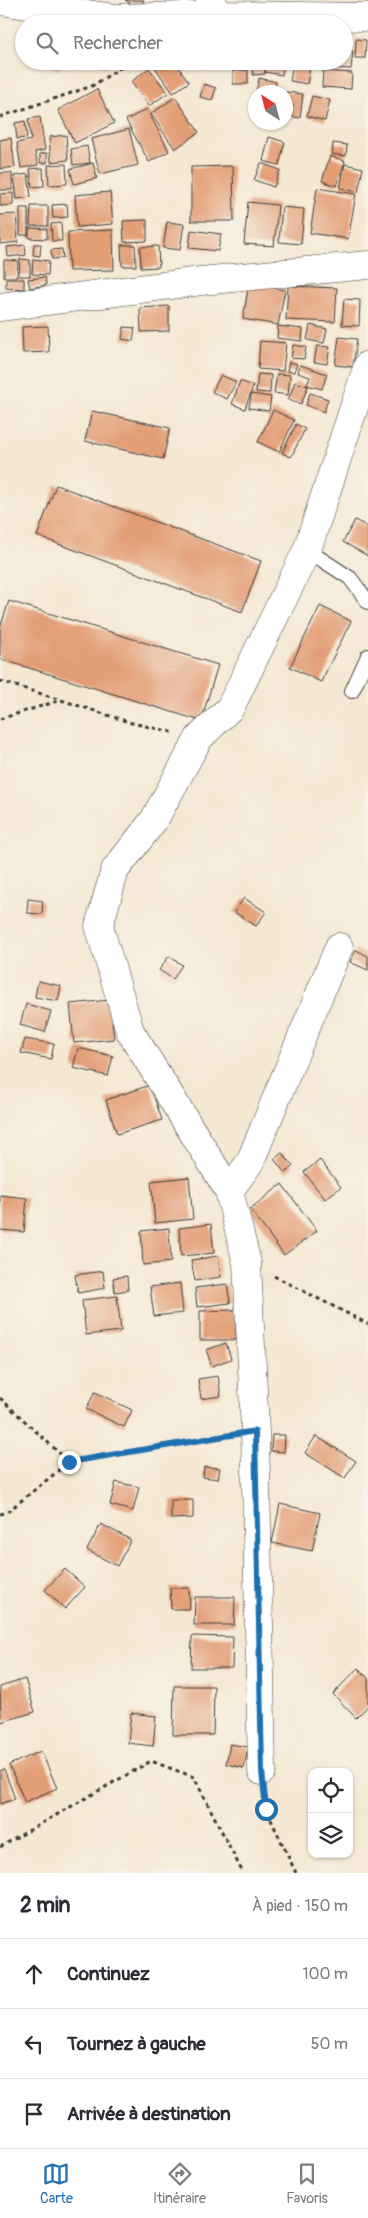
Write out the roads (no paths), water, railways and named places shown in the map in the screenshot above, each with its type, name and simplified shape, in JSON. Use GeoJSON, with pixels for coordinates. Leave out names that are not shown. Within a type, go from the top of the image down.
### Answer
{"type":"FeatureCollection","features":[{"type":"Feature","properties":{"kind":"street"},"geometry":{"type":"LineString","coordinates":[[0,1],[94,15]]}},
{"type":"Feature","properties":{"kind":"street"},"geometry":{"type":"LineString","coordinates":[[144,15],[215,8],[334,15]]}},
{"type":"Feature","properties":{"kind":"street"},"geometry":{"type":"LineString","coordinates":[[353,16],[368,17]]}},
{"type":"Feature","properties":{"kind":"street"},"geometry":{"type":"LineString","coordinates":[[0,307],[201,281],[368,266]]}},
{"type":"Feature","properties":{"kind":"street"},"geometry":{"type":"LineString","coordinates":[[262,1771],[255,1431],[246,1262],[229,1191],[130,1031],[99,926],[115,870],[154,820],[199,738],[230,708],[307,550],[368,365]]}},
{"type":"Feature","properties":{"kind":"street"},"geometry":{"type":"LineString","coordinates":[[229,1191],[250,1162],[339,947]]}},
{"type":"Feature","properties":{"kind":"lane"},"geometry":{"type":"LineString","coordinates":[[307,550],[350,578],[368,602]]}},
{"type":"Feature","properties":{"kind":"lane"},"geometry":{"type":"LineString","coordinates":[[352,691],[368,656]]}}]}
